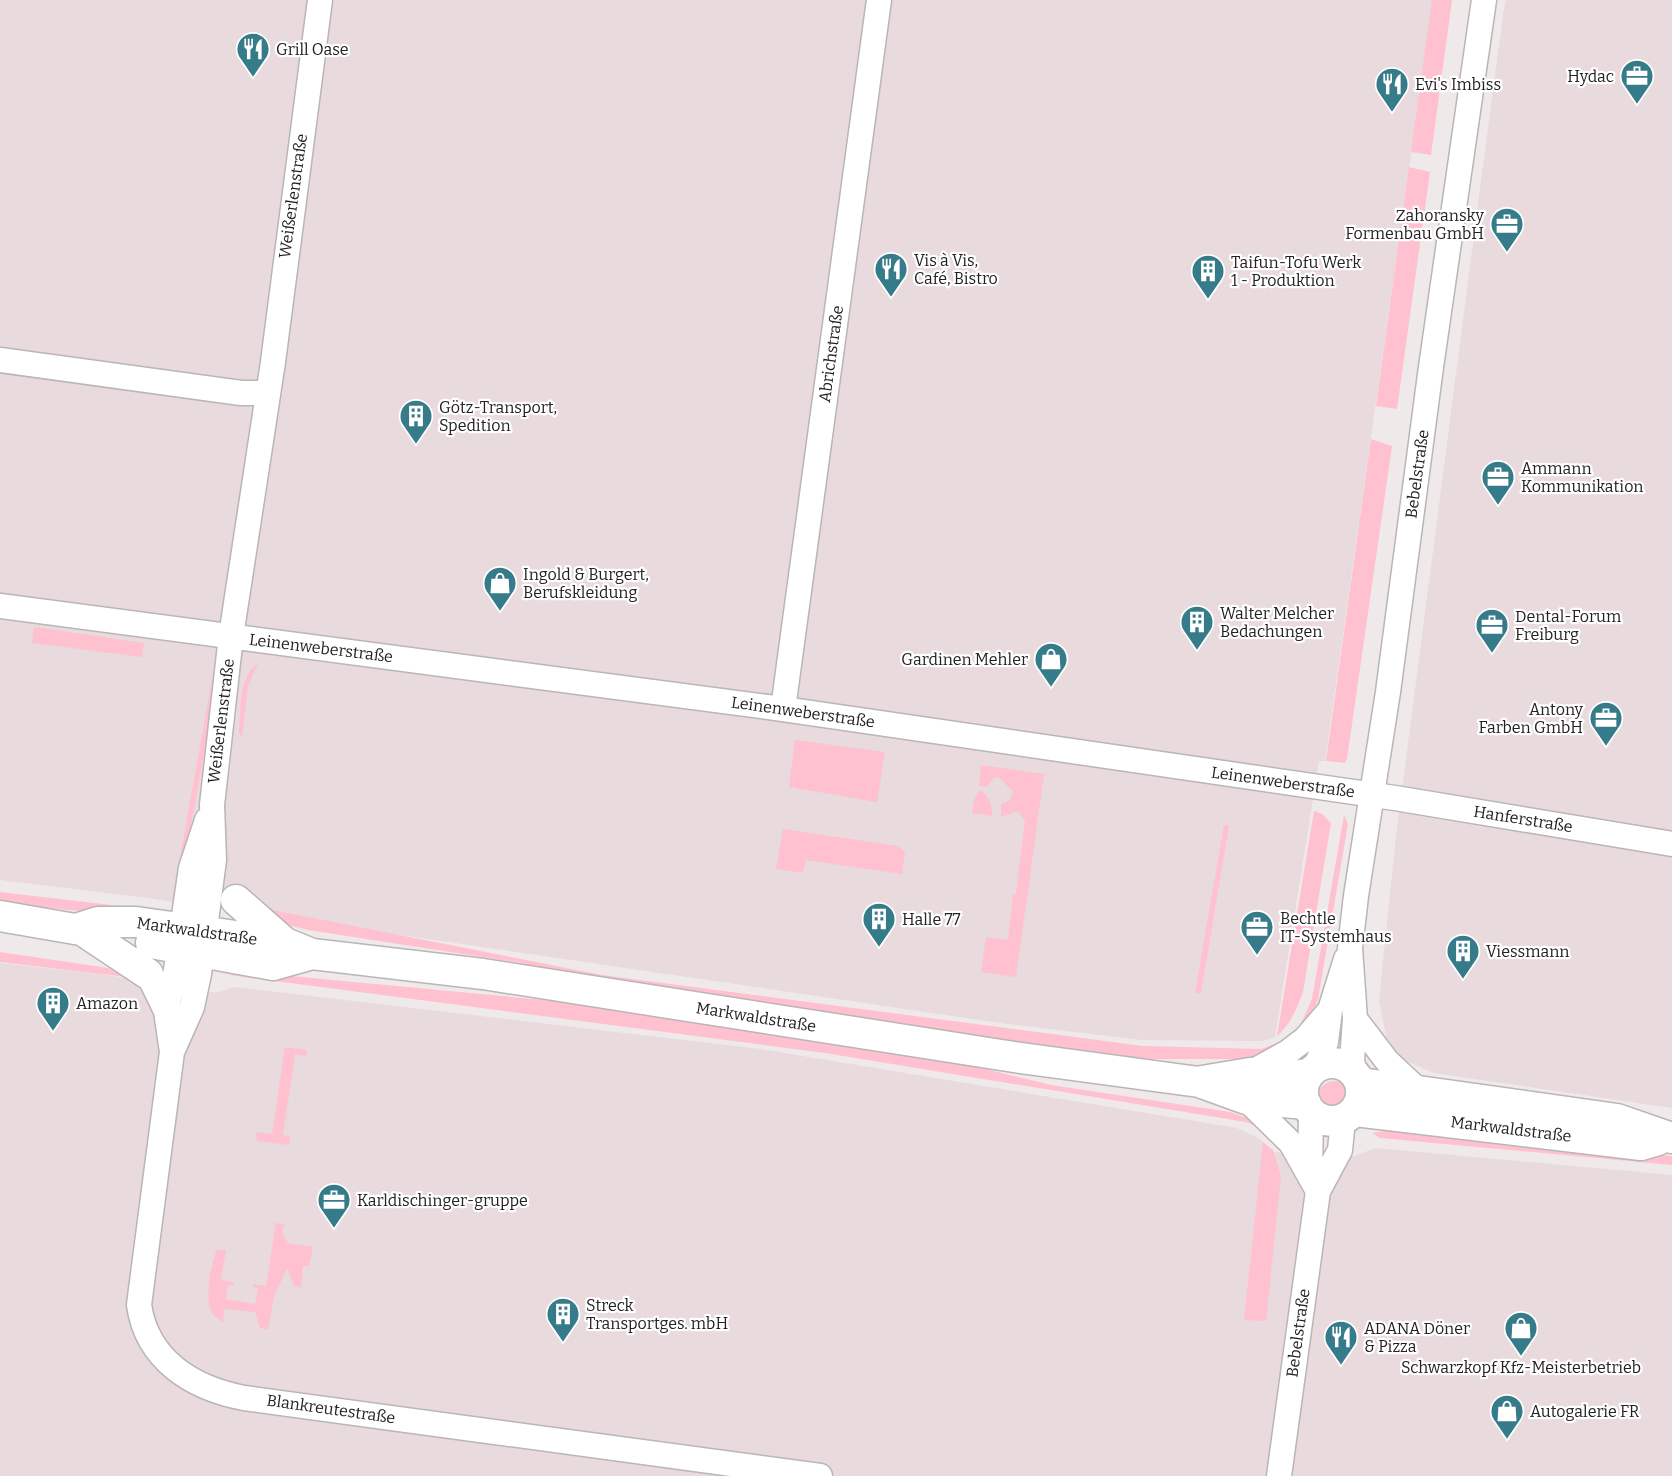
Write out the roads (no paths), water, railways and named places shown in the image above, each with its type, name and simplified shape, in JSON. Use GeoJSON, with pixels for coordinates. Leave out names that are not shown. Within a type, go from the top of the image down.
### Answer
{"type":"FeatureCollection","features":[{"type":"Feature","properties":{"kind":"main road"},"geometry":{"type":"LineString","coordinates":[[236,900],[285,943]]}},
{"type":"Feature","properties":{"kind":"main road","name":"Markwaldstraße"},"geometry":{"type":"LineString","coordinates":[[0,916],[80,928],[98,921],[136,922],[273,965],[312,954]]}},
{"type":"Feature","properties":{"kind":"main road"},"geometry":{"type":"LineString","coordinates":[[80,928],[147,974]]}},
{"type":"Feature","properties":{"kind":"main road","name":"Markwaldstraße"},"geometry":{"type":"LineString","coordinates":[[192,941],[285,943],[312,954],[483,974],[1014,1057],[1199,1082],[1248,1086],[1308,1108]]}},
{"type":"Feature","properties":{"kind":"main road"},"geometry":{"type":"LineString","coordinates":[[1332,1062],[1348,1067],[1353,1097],[1321,1119],[1308,1108],[1303,1094],[1312,1071],[1332,1062]]}},
{"type":"Feature","properties":{"kind":"main road","name":"Markwaldstraße"},"geometry":{"type":"LineString","coordinates":[[1248,1086],[1312,1071]]}},
{"type":"Feature","properties":{"kind":"main road","name":"Markwaldstraße"},"geometry":{"type":"LineString","coordinates":[[1353,1097],[1418,1090],[1617,1119],[1669,1138]]}},
{"type":"Feature","properties":{"kind":"main road","name":"Markwaldstraße"},"geometry":{"type":"LineString","coordinates":[[1353,1097],[1641,1145],[1669,1138]]}},
{"type":"Feature","properties":{"kind":"street","name":"Weißerlenstraße"},"geometry":{"type":"LineString","coordinates":[[192,941],[214,861],[212,805],[231,636],[268,393],[320,0]]}},
{"type":"Feature","properties":{"kind":"street","name":"Abrichstraße"},"geometry":{"type":"LineString","coordinates":[[783,709],[879,0]]}},
{"type":"Feature","properties":{"kind":"street","name":"Bebelstraße"},"geometry":{"type":"LineString","coordinates":[[1312,1071],[1326,1042],[1330,1010],[1350,948],[1484,0]]}},
{"type":"Feature","properties":{"kind":"street"},"geometry":{"type":"LineString","coordinates":[[0,360],[241,393],[268,393]]}},
{"type":"Feature","properties":{"kind":"street","name":"Weißerlenstraße"},"geometry":{"type":"LineString","coordinates":[[0,606],[231,636]]}},
{"type":"Feature","properties":{"kind":"street","name":"Leinenweberstraße"},"geometry":{"type":"LineString","coordinates":[[231,636],[783,709],[1373,795]]}},
{"type":"Feature","properties":{"kind":"street","name":"Hanferstraße"},"geometry":{"type":"LineString","coordinates":[[1373,795],[1672,844]]}},
{"type":"Feature","properties":{"kind":"street","name":"Weißerlenstraße"},"geometry":{"type":"LineString","coordinates":[[192,941],[191,868],[212,805]]}},
{"type":"Feature","properties":{"kind":"street"},"geometry":{"type":"LineString","coordinates":[[214,861],[236,900]]}},
{"type":"Feature","properties":{"kind":"street","name":"Blankreutestraße"},"geometry":{"type":"LineString","coordinates":[[166,1011],[192,941]]}},
{"type":"Feature","properties":{"kind":"street","name":"Blankreutestraße"},"geometry":{"type":"LineString","coordinates":[[172,1052],[192,1007],[192,941]]}},
{"type":"Feature","properties":{"kind":"street","name":"Bebelstraße"},"geometry":{"type":"LineString","coordinates":[[1314,1184],[1340,1150],[1353,1097],[1352,1060],[1355,1018],[1350,948]]}},
{"type":"Feature","properties":{"kind":"street","name":"Blankreutestraße"},"geometry":{"type":"LineString","coordinates":[[147,974],[166,1011],[172,1052],[139,1305],[141,1321],[153,1346],[162,1358],[184,1376],[209,1389],[244,1398],[820,1476]]}},
{"type":"Feature","properties":{"kind":"street"},"geometry":{"type":"LineString","coordinates":[[1314,1184],[1291,1143],[1248,1086],[1305,1039],[1330,1010]]}},
{"type":"Feature","properties":{"kind":"street"},"geometry":{"type":"LineString","coordinates":[[1355,1018],[1381,1055],[1418,1090]]}},
{"type":"Feature","properties":{"kind":"street","name":"Bebelstraße"},"geometry":{"type":"LineString","coordinates":[[1279,1476],[1314,1184],[1308,1108]]}},
{"type":"Feature","properties":{"kind":"place","name":"Grill Oase"},"geometry":{"type":"Point","coordinates":[253,78]}},
{"type":"Feature","properties":{"kind":"place","name":"Hydac"},"geometry":{"type":"Point","coordinates":[1637,105]}},
{"type":"Feature","properties":{"kind":"place","name":"Evi's Imbiss"},"geometry":{"type":"Point","coordinates":[1392,113]}},
{"type":"Feature","properties":{"kind":"place","name":"Zahoransky Formenbau GmbH"},"geometry":{"type":"Point","coordinates":[1507,253]}},
{"type":"Feature","properties":{"kind":"place","name":"Vis à Vis, Café, Bistro"},"geometry":{"type":"Point","coordinates":[891,298]}},
{"type":"Feature","properties":{"kind":"place","name":"Taifun-Tofu Werk 1 - Produktion"},"geometry":{"type":"Point","coordinates":[1208,300]}},
{"type":"Feature","properties":{"kind":"place","name":"Götz-Transport, Spedition"},"geometry":{"type":"Point","coordinates":[416,445]}},
{"type":"Feature","properties":{"kind":"place","name":"Ammann Kommunikation"},"geometry":{"type":"Point","coordinates":[1498,506]}},
{"type":"Feature","properties":{"kind":"place","name":"Ingold & Burgert, Berufskleidung"},"geometry":{"type":"Point","coordinates":[500,612]}},
{"type":"Feature","properties":{"kind":"place","name":"Walter Melcher Bedachungen"},"geometry":{"type":"Point","coordinates":[1197,651]}},
{"type":"Feature","properties":{"kind":"place","name":"Dental-Forum Freiburg"},"geometry":{"type":"Point","coordinates":[1492,654]}},
{"type":"Feature","properties":{"kind":"place","name":"Gardinen Mehler"},"geometry":{"type":"Point","coordinates":[1051,688]}},
{"type":"Feature","properties":{"kind":"place","name":"Antony Farben GmbH"},"geometry":{"type":"Point","coordinates":[1606,747]}},
{"type":"Feature","properties":{"kind":"place","name":"Halle 77"},"geometry":{"type":"Point","coordinates":[879,948]}},
{"type":"Feature","properties":{"kind":"place","name":"Bechtle IT-Systemhaus"},"geometry":{"type":"Point","coordinates":[1257,956]}},
{"type":"Feature","properties":{"kind":"place","name":"Viessmann"},"geometry":{"type":"Point","coordinates":[1463,980]}},
{"type":"Feature","properties":{"kind":"place","name":"Amazon"},"geometry":{"type":"Point","coordinates":[53,1032]}},
{"type":"Feature","properties":{"kind":"place","name":"Karldischinger-gruppe"},"geometry":{"type":"Point","coordinates":[334,1229]}},
{"type":"Feature","properties":{"kind":"place","name":"Streck Transportges. mbH"},"geometry":{"type":"Point","coordinates":[563,1343]}},
{"type":"Feature","properties":{"kind":"place","name":"Schwarzkopf Kfz-Meisterbetrieb"},"geometry":{"type":"Point","coordinates":[1521,1357]}},
{"type":"Feature","properties":{"kind":"place","name":"ADANA Döner & Pizza"},"geometry":{"type":"Point","coordinates":[1341,1366]}},
{"type":"Feature","properties":{"kind":"place","name":"Autogalerie FR"},"geometry":{"type":"Point","coordinates":[1507,1440]}}]}
